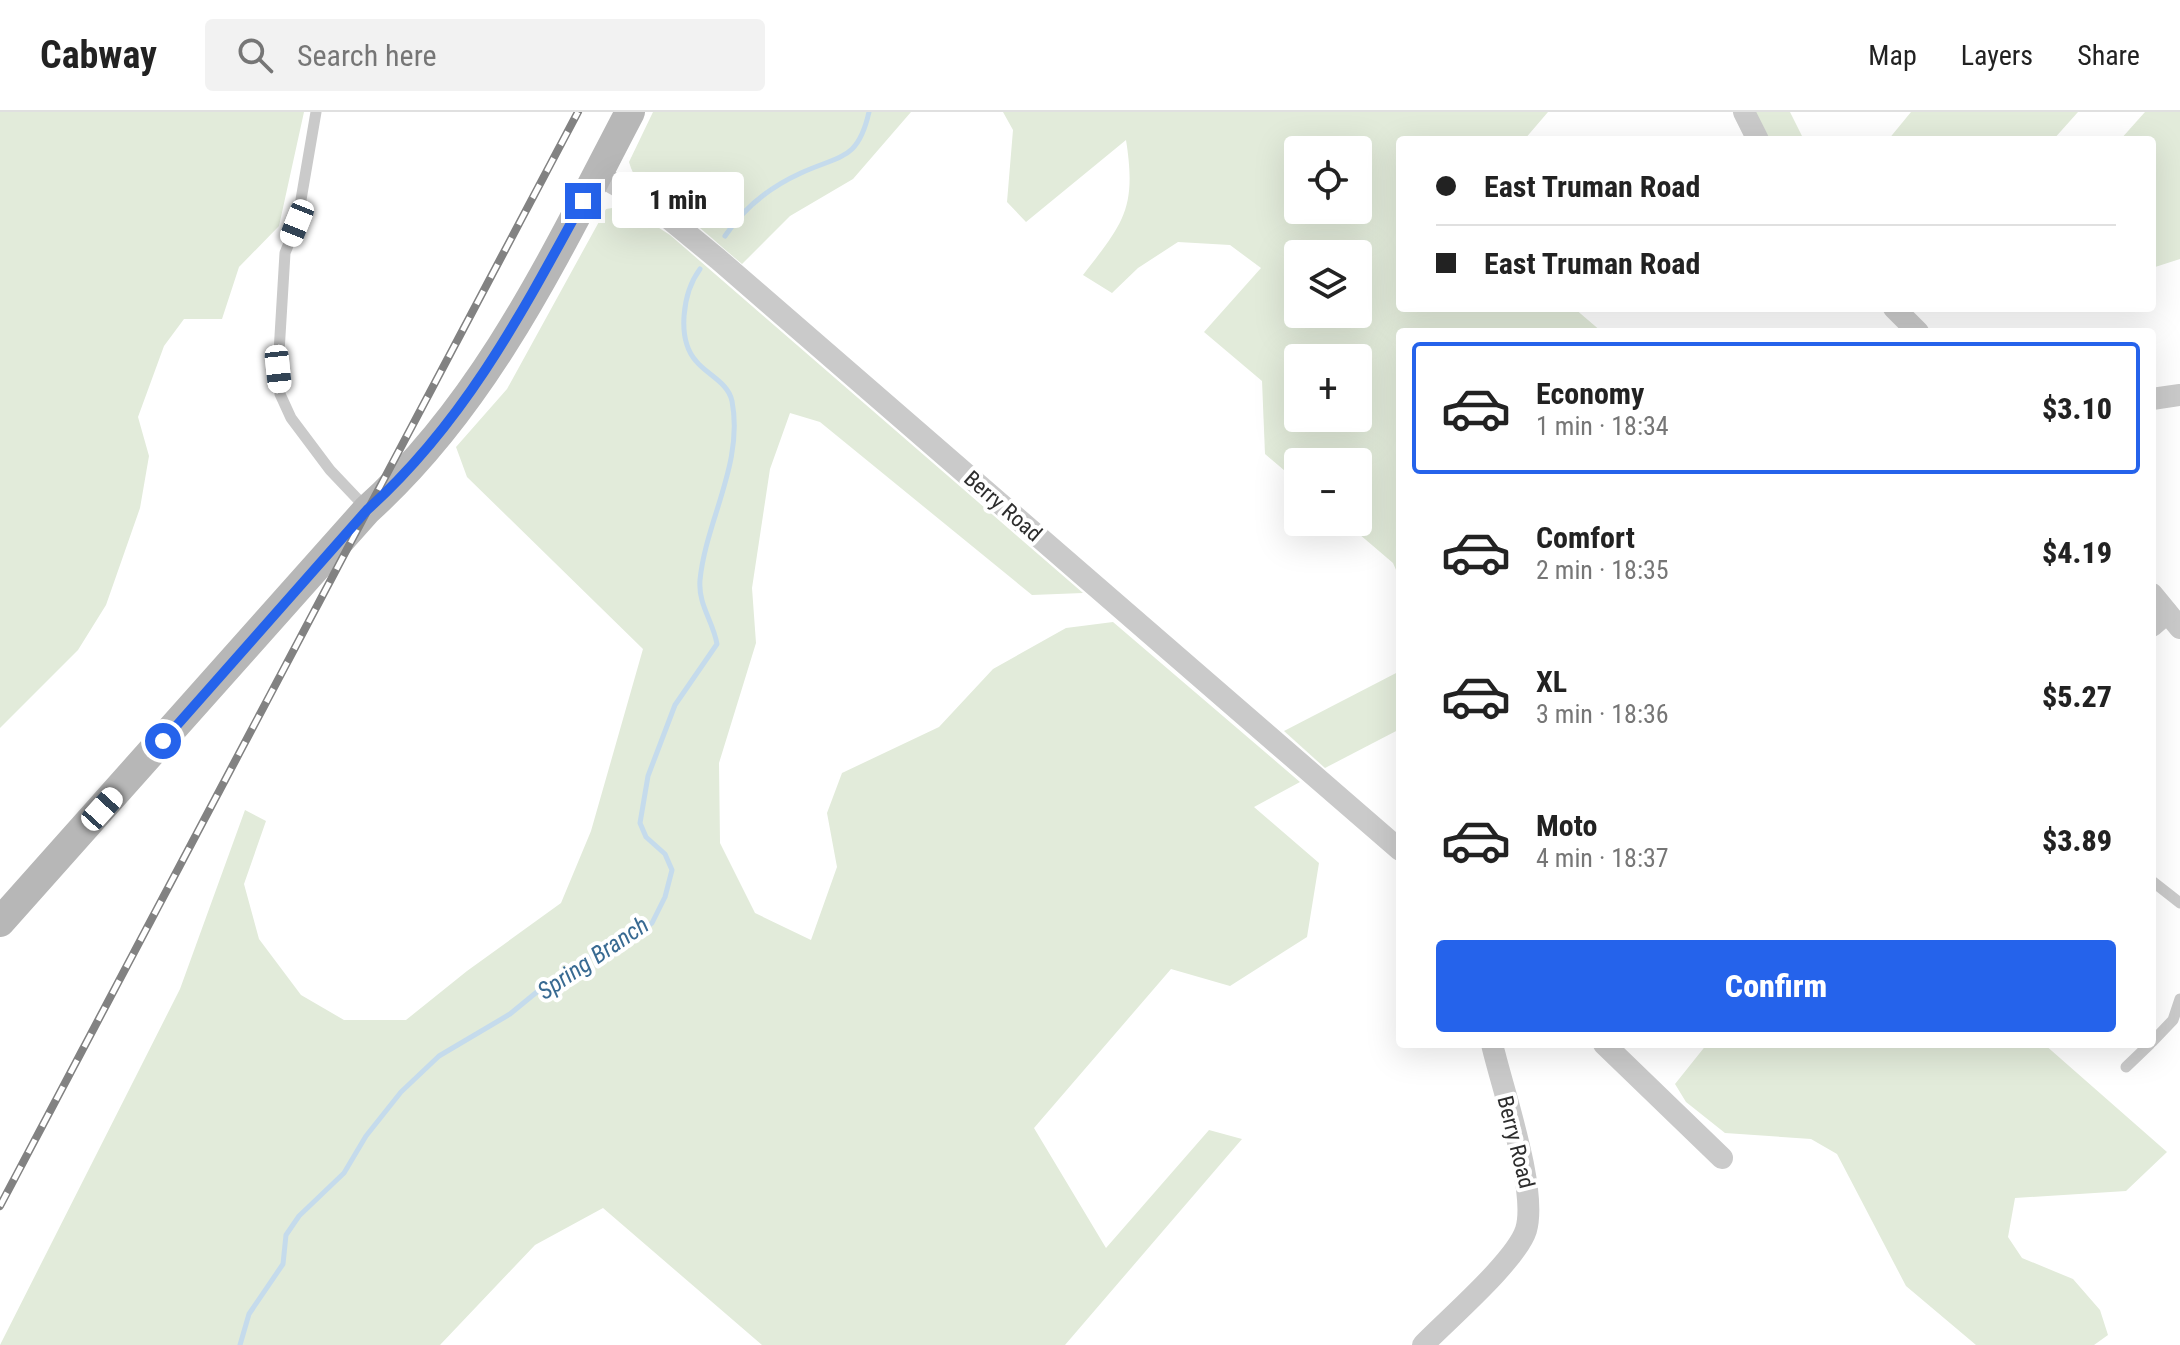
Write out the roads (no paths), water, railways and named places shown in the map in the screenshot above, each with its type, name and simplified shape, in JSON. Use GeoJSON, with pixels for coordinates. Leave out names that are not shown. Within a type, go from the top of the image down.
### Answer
{"type":"FeatureCollection","features":[{"type":"Feature","properties":{"kind":"main road"},"geometry":{"type":"LineString","coordinates":[[0,922],[367,510],[405,476],[435,441],[511,335],[630,112]]}},
{"type":"Feature","properties":{"kind":"street"},"geometry":{"type":"LineString","coordinates":[[1744,112],[1756,136]]}},
{"type":"Feature","properties":{"kind":"street","name":"Berry Road"},"geometry":{"type":"LineString","coordinates":[[597,174],[656,208],[718,259],[1396,847]]}},
{"type":"Feature","properties":{"kind":"street"},"geometry":{"type":"LineString","coordinates":[[1898,312],[1914,328]]}},
{"type":"Feature","properties":{"kind":"street"},"geometry":{"type":"LineString","coordinates":[[2156,398],[2180,395]]}},
{"type":"Feature","properties":{"kind":"street"},"geometry":{"type":"LineString","coordinates":[[2156,602],[2166,622]]}},
{"type":"Feature","properties":{"kind":"street","name":"Berry Road"},"geometry":{"type":"LineString","coordinates":[[1423,1345],[1514,1251],[1526,1231],[1530,1199],[1493,1048]]}},
{"type":"Feature","properties":{"kind":"street"},"geometry":{"type":"LineString","coordinates":[[1608,1048],[1722,1158]]}},
{"type":"Feature","properties":{"kind":"lane"},"geometry":{"type":"LineString","coordinates":[[316,112],[297,223],[285,253],[278,369],[280,394],[291,418],[330,470],[367,510]]}},
{"type":"Feature","properties":{"kind":"lane"},"geometry":{"type":"LineString","coordinates":[[2156,884],[2180,903]]}},
{"type":"Feature","properties":{"kind":"lane"},"geometry":{"type":"LineString","coordinates":[[2156,1039],[2177,1023],[2180,999]]}},
{"type":"Feature","properties":{"kind":"lane"},"geometry":{"type":"LineString","coordinates":[[2126,1067],[2146,1048]]}},
{"type":"Feature","properties":{"kind":"waterway","name":"Spring Branch"},"geometry":{"type":"LineString","coordinates":[[725,236],[740,217],[768,192],[801,173],[837,159],[853,148],[865,128],[869,112]]}},
{"type":"Feature","properties":{"kind":"waterway","name":"Spring Branch"},"geometry":{"type":"LineString","coordinates":[[240,1345],[249,1314],[283,1264],[286,1235],[299,1216],[344,1173],[366,1136],[401,1092],[439,1056],[510,1014],[549,982],[586,959],[627,941],[652,923],[665,897],[672,870],[665,854],[646,837],[640,823],[648,776],[675,705],[717,644],[701,597],[700,580],[733,447],[730,394],[700,366],[686,340],[686,302],[700,269]]}},
{"type":"Feature","properties":{"kind":"railway"},"geometry":{"type":"LineString","coordinates":[[0,1206],[578,112]]}}]}
